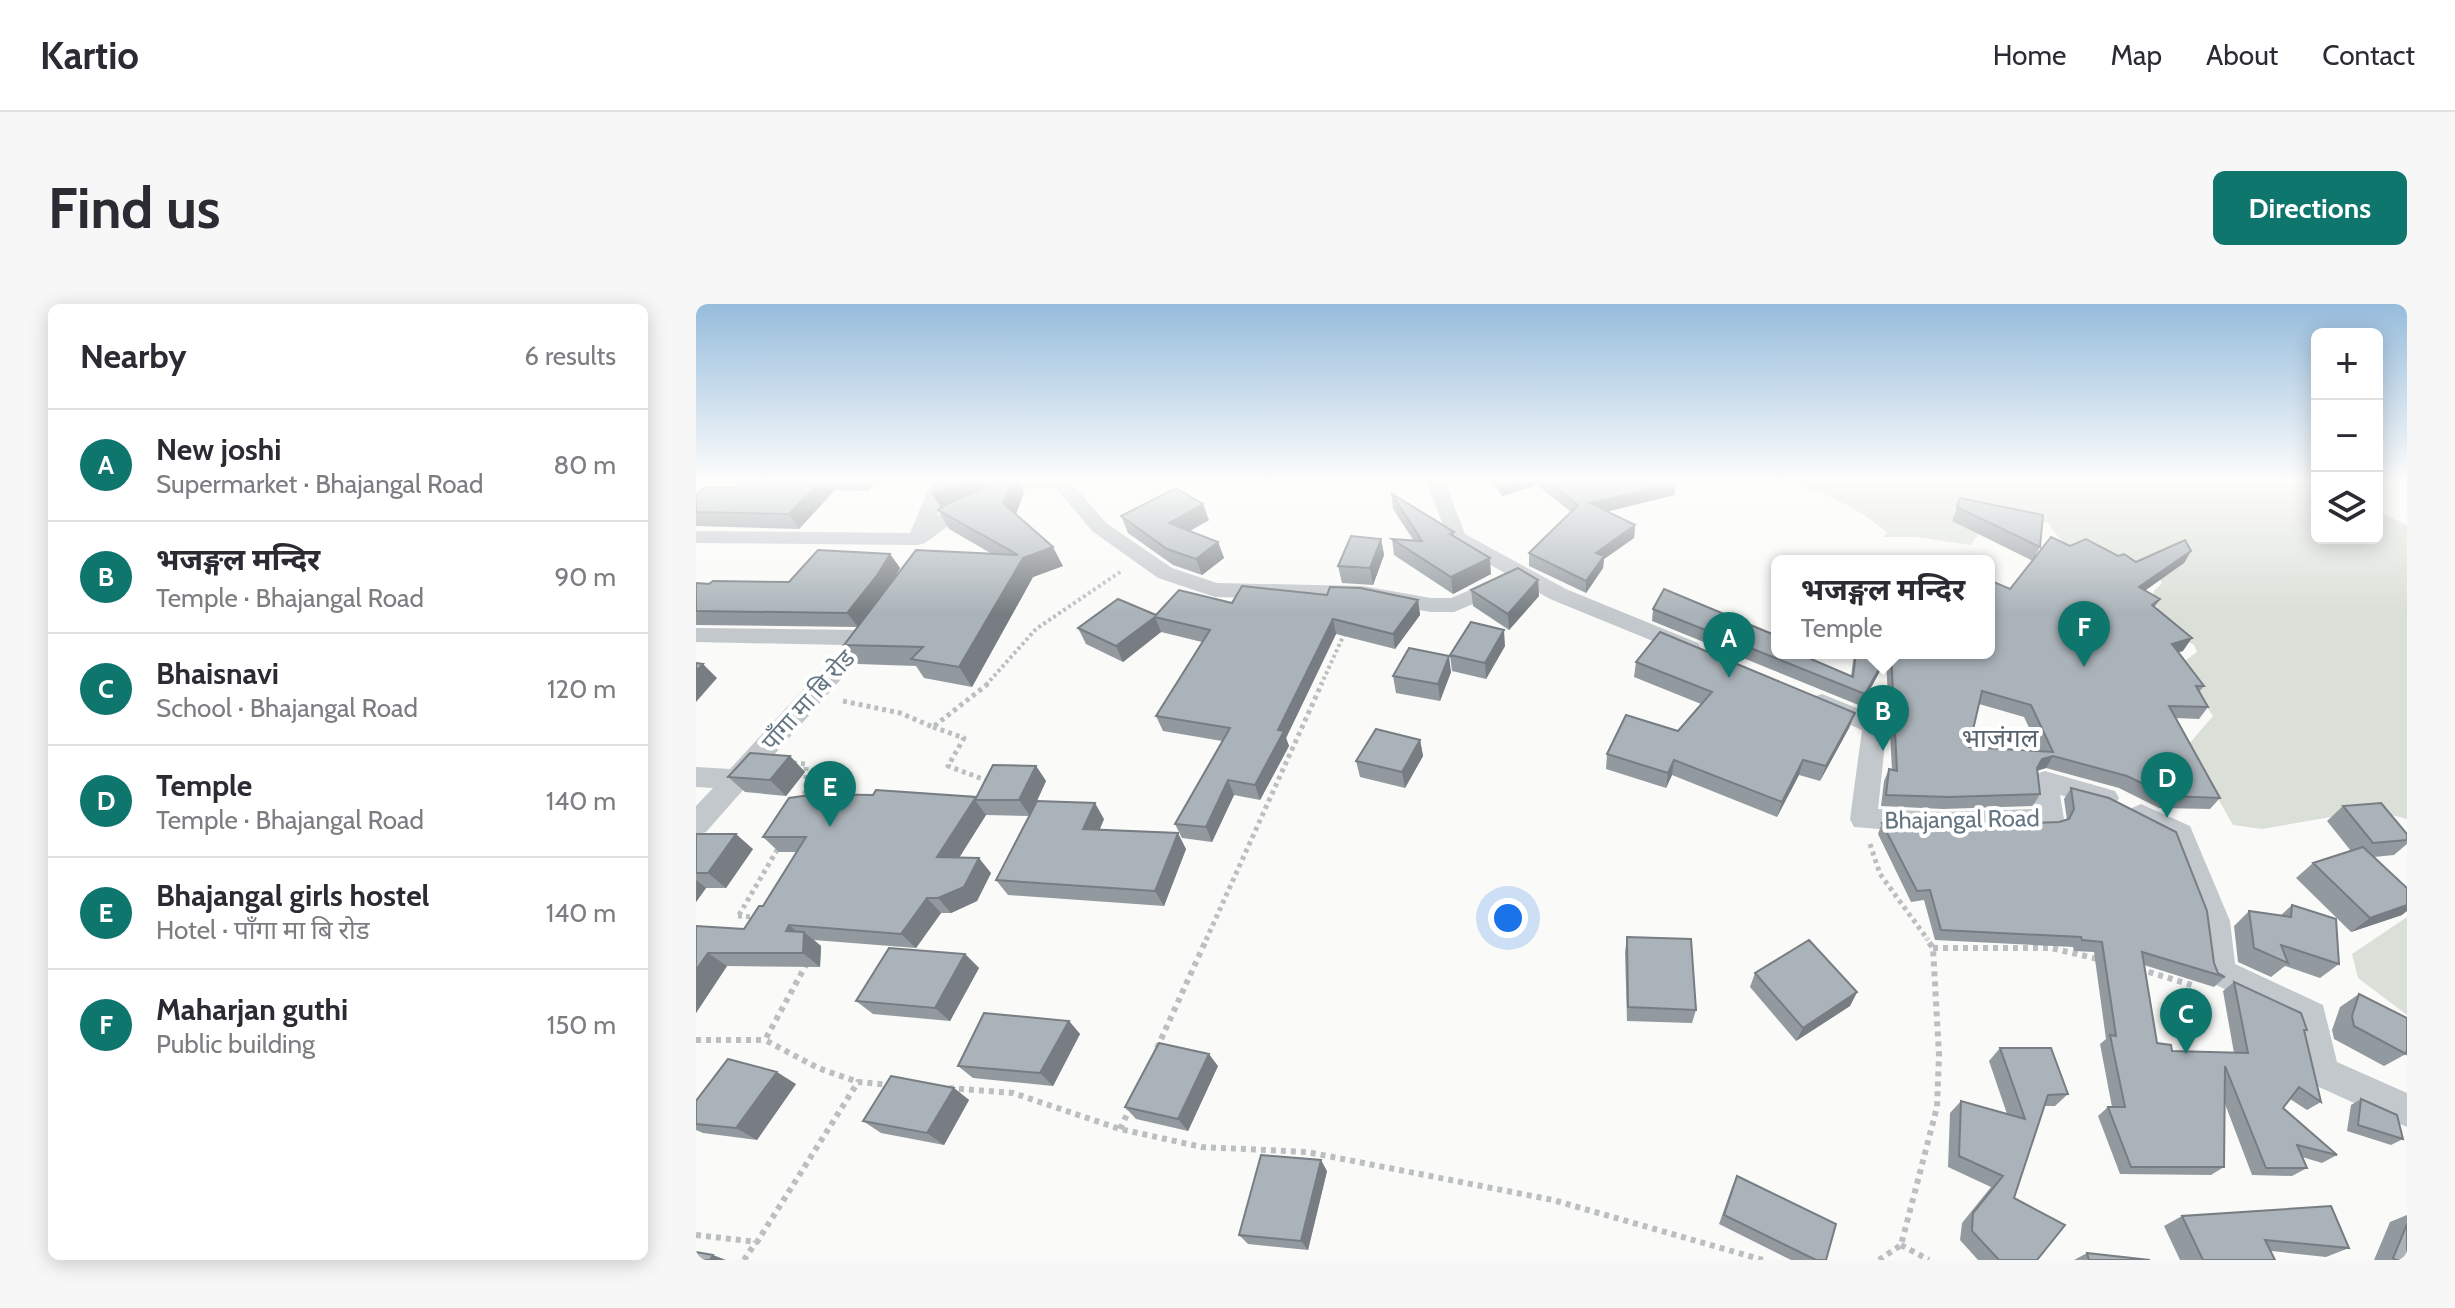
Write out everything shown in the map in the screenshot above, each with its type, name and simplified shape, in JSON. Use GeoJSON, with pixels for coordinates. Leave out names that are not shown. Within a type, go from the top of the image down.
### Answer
{"type":"FeatureCollection","features":[{"type":"Feature","properties":{"kind":"street"},"geometry":{"type":"LineString","coordinates":[[918,549],[926,525]]}},
{"type":"Feature","properties":{"kind":"street"},"geometry":{"type":"LineString","coordinates":[[696,537],[918,549],[946,525]]}},
{"type":"Feature","properties":{"kind":"street"},"geometry":{"type":"LineString","coordinates":[[1097,525],[1165,573],[1215,590],[1363,593],[1431,605],[1454,605],[1505,582],[1518,571]]}},
{"type":"Feature","properties":{"kind":"street"},"geometry":{"type":"LineString","coordinates":[[1451,525],[1456,537],[1558,594],[1720,661]]}},
{"type":"Feature","properties":{"kind":"street","name":"पाँगा मा बि रोड"},"geometry":{"type":"LineString","coordinates":[[696,824],[865,638],[889,605]]}},
{"type":"Feature","properties":{"kind":"street"},"geometry":{"type":"LineString","coordinates":[[696,635],[865,638]]}},
{"type":"Feature","properties":{"kind":"street","name":"Bhajangal Road"},"geometry":{"type":"LineString","coordinates":[[1804,696],[1875,725],[1863,819],[1943,823],[2051,819],[2045,781],[2109,798],[2180,834],[2215,921],[2221,972],[2312,1015],[2322,1072],[2407,1110]]}},
{"type":"Feature","properties":{"kind":"street"},"geometry":{"type":"LineString","coordinates":[[696,777],[737,779]]}},
{"type":"Feature","properties":{"kind":"path"},"geometry":{"type":"LineString","coordinates":[[933,727],[996,677],[1036,629],[1142,558]]}},
{"type":"Feature","properties":{"kind":"path"},"geometry":{"type":"LineString","coordinates":[[1153,1056],[1363,593]]}},
{"type":"Feature","properties":{"kind":"path"},"geometry":{"type":"LineString","coordinates":[[811,695],[900,713],[964,738],[948,766],[988,781]]}},
{"type":"Feature","properties":{"kind":"path"},"geometry":{"type":"LineString","coordinates":[[799,804],[806,791],[806,764]]}},
{"type":"Feature","properties":{"kind":"path"},"geometry":{"type":"LineString","coordinates":[[1863,819],[1880,874],[1933,948],[1939,1055],[1937,1107],[1901,1245],[1879,1260]]}},
{"type":"Feature","properties":{"kind":"path"},"geometry":{"type":"LineString","coordinates":[[768,917],[738,916],[775,858],[783,838]]}},
{"type":"Feature","properties":{"kind":"path"},"geometry":{"type":"LineString","coordinates":[[1933,948],[2051,948],[2112,963]]}},
{"type":"Feature","properties":{"kind":"path"},"geometry":{"type":"LineString","coordinates":[[765,1040],[810,956]]}},
{"type":"Feature","properties":{"kind":"path"},"geometry":{"type":"LineString","coordinates":[[2127,967],[2202,988]]}},
{"type":"Feature","properties":{"kind":"path"},"geometry":{"type":"LineString","coordinates":[[696,1040],[765,1040],[818,1068],[858,1082],[904,1085]]}},
{"type":"Feature","properties":{"kind":"path"},"geometry":{"type":"LineString","coordinates":[[744,1260],[858,1082]]}},
{"type":"Feature","properties":{"kind":"path"},"geometry":{"type":"LineString","coordinates":[[935,1088],[1013,1093],[1120,1129],[1202,1147],[1307,1152],[1538,1197],[1594,1210],[1763,1260]]}},
{"type":"Feature","properties":{"kind":"path"},"geometry":{"type":"LineString","coordinates":[[1120,1129],[1134,1100]]}},
{"type":"Feature","properties":{"kind":"path"},"geometry":{"type":"LineString","coordinates":[[696,1235],[757,1242]]}},
{"type":"Feature","properties":{"kind":"path"},"geometry":{"type":"LineString","coordinates":[[1901,1245],[1929,1260]]}},
{"type":"Feature","properties":{"kind":"shaded area"},"geometry":{"type":"Polygon","coordinates":[[[1877,525],[1984,525],[1971,545],[1916,537],[1883,537],[1888,533],[1877,525]]]}},
{"type":"Feature","properties":{"kind":"shaded area"},"geometry":{"type":"Polygon","coordinates":[[[2049,525],[2311,525],[2311,544],[2383,544],[2383,525],[2407,525],[2407,819],[2371,810],[2262,829],[2233,825],[2188,745],[2213,716],[2178,666],[2197,652],[2194,645],[2163,626],[2153,592],[2162,583],[2154,571],[2065,546],[2049,525]]]}},
{"type":"Feature","properties":{"kind":"shaded area"},"geometry":{"type":"Polygon","coordinates":[[[2407,917],[2407,1015],[2358,978],[2352,954],[2407,917]]]}},
{"type":"Feature","properties":{"kind":"building"},"geometry":{"type":"Polygon","coordinates":[[[964,525],[1028,525],[1053,547],[1023,558],[959,667],[911,659],[923,647],[844,645],[916,550],[1018,555],[964,525]]]}},
{"type":"Feature","properties":{"kind":"building"},"geometry":{"type":"Polygon","coordinates":[[[1133,525],[1173,525],[1218,542],[1196,559],[1167,549],[1133,525]]]}},
{"type":"Feature","properties":{"kind":"building"},"geometry":{"type":"Polygon","coordinates":[[[1411,525],[1442,525],[1454,532],[1450,534],[1490,558],[1451,577],[1392,539],[1422,541],[1411,525]]]}},
{"type":"Feature","properties":{"kind":"building"},"geometry":{"type":"Polygon","coordinates":[[[1558,525],[1635,525],[1596,553],[1604,556],[1586,581],[1529,553],[1558,525]]]}},
{"type":"Feature","properties":{"kind":"building"},"geometry":{"type":"Polygon","coordinates":[[[1994,525],[2042,525],[2040,547],[1994,525]]]}},
{"type":"Feature","properties":{"kind":"building"},"geometry":{"type":"Polygon","coordinates":[[[1351,536],[1381,539],[1370,568],[1338,566],[1351,536]]]}},
{"type":"Feature","properties":{"kind":"building"},"geometry":{"type":"Polygon","coordinates":[[[2051,537],[2070,546],[2086,539],[2136,562],[2185,540],[2191,551],[2139,587],[2160,599],[2152,605],[2192,638],[2172,644],[2204,686],[2196,686],[2208,707],[2169,706],[2220,798],[2169,796],[2127,776],[2053,756],[2042,759],[2037,768],[2040,794],[1949,797],[1886,795],[1889,769],[1897,771],[1891,659],[1995,659],[1995,583],[2010,589],[2051,537]],[[1982,691],[1969,747],[2053,752],[2031,705],[1982,691]]]}},
{"type":"Feature","properties":{"kind":"building"},"geometry":{"type":"Polygon","coordinates":[[[818,550],[890,554],[847,613],[696,611],[696,583],[789,582],[818,550]]]}},
{"type":"Feature","properties":{"kind":"building"},"geometry":{"type":"Polygon","coordinates":[[[1518,568],[1538,580],[1508,614],[1471,590],[1518,568]]]}},
{"type":"Feature","properties":{"kind":"building"},"geometry":{"type":"Polygon","coordinates":[[[1242,586],[1327,595],[1330,587],[1360,588],[1418,600],[1393,634],[1333,619],[1278,730],[1284,731],[1255,785],[1228,780],[1206,827],[1175,824],[1230,728],[1156,716],[1210,630],[1155,617],[1116,646],[1078,628],[1118,599],[1156,615],[1179,590],[1232,603],[1242,586]]]}},
{"type":"Feature","properties":{"kind":"building"},"geometry":{"type":"Polygon","coordinates":[[[1664,589],[1771,634],[1771,656],[1653,609],[1664,589]]]}},
{"type":"Feature","properties":{"kind":"building"},"geometry":{"type":"Polygon","coordinates":[[[1471,622],[1504,630],[1485,663],[1450,655],[1471,622]]]}},
{"type":"Feature","properties":{"kind":"building"},"geometry":{"type":"Polygon","coordinates":[[[1660,632],[1855,713],[1826,766],[1803,760],[1782,802],[1674,760],[1668,773],[1607,754],[1626,715],[1678,731],[1712,692],[1636,662],[1660,632]]]}},
{"type":"Feature","properties":{"kind":"building"},"geometry":{"type":"Polygon","coordinates":[[[1409,648],[1449,656],[1438,684],[1393,676],[1409,648]]]}},
{"type":"Feature","properties":{"kind":"building"},"geometry":{"type":"Polygon","coordinates":[[[1778,659],[1811,659],[1853,677],[1855,659],[1885,659],[1865,694],[1778,659]]]}},
{"type":"Feature","properties":{"kind":"building"},"geometry":{"type":"Polygon","coordinates":[[[1376,729],[1420,740],[1402,772],[1356,761],[1376,729]]]}},
{"type":"Feature","properties":{"kind":"building"},"geometry":{"type":"Polygon","coordinates":[[[750,753],[790,756],[770,780],[728,777],[750,753]]]}},
{"type":"Feature","properties":{"kind":"building"},"geometry":{"type":"Polygon","coordinates":[[[993,765],[1036,766],[1019,800],[975,800],[993,765]]]}},
{"type":"Feature","properties":{"kind":"building"},"geometry":{"type":"Polygon","coordinates":[[[2071,788],[2109,798],[2176,832],[2207,911],[2214,963],[2218,973],[2225,977],[2142,952],[2157,1043],[2171,1045],[2172,1051],[2248,1053],[2234,982],[2301,1013],[2321,1102],[2299,1087],[2283,1108],[2337,1155],[2297,1145],[2307,1168],[2266,1168],[2225,1066],[2224,1167],[2131,1167],[2108,1107],[2125,1107],[2110,1035],[2116,1036],[2102,942],[2082,940],[2081,937],[1941,930],[1930,890],[1917,891],[1882,823],[1949,826],[2059,822],[2069,819],[2074,809],[2071,788]]]}},
{"type":"Feature","properties":{"kind":"building"},"geometry":{"type":"Polygon","coordinates":[[[876,790],[976,797],[937,857],[979,858],[964,887],[938,898],[927,898],[901,934],[789,925],[786,931],[804,932],[803,953],[708,953],[696,970],[696,926],[744,929],[759,906],[763,906],[806,837],[763,837],[789,798],[817,794],[873,795],[876,790]]]}},
{"type":"Feature","properties":{"kind":"building"},"geometry":{"type":"Polygon","coordinates":[[[1037,801],[1095,803],[1083,829],[1178,833],[1155,891],[996,880],[1037,801]]]}},
{"type":"Feature","properties":{"kind":"building"},"geometry":{"type":"Polygon","coordinates":[[[2381,803],[2407,834],[2407,840],[2373,843],[2343,806],[2381,803]]]}},
{"type":"Feature","properties":{"kind":"building"},"geometry":{"type":"Polygon","coordinates":[[[696,834],[736,834],[708,873],[696,873],[696,834]]]}},
{"type":"Feature","properties":{"kind":"building"},"geometry":{"type":"Polygon","coordinates":[[[2363,847],[2407,888],[2407,905],[2370,918],[2313,863],[2363,847]]]}},
{"type":"Feature","properties":{"kind":"building"},"geometry":{"type":"Polygon","coordinates":[[[2292,905],[2336,919],[2339,964],[2281,945],[2288,963],[2254,948],[2249,911],[2291,917],[2292,905]]]}},
{"type":"Feature","properties":{"kind":"building"},"geometry":{"type":"Polygon","coordinates":[[[1627,937],[1691,939],[1696,1010],[1628,1007],[1627,937]]]}},
{"type":"Feature","properties":{"kind":"building"},"geometry":{"type":"Polygon","coordinates":[[[1809,940],[1857,992],[1803,1028],[1755,973],[1809,940]]]}},
{"type":"Feature","properties":{"kind":"building"},"geometry":{"type":"Polygon","coordinates":[[[889,948],[965,954],[935,1008],[856,1001],[889,948]]]}},
{"type":"Feature","properties":{"kind":"building"},"geometry":{"type":"Polygon","coordinates":[[[2359,994],[2407,1018],[2406,1054],[2354,1026],[2352,1016],[2359,994]]]}},
{"type":"Feature","properties":{"kind":"building"},"geometry":{"type":"Polygon","coordinates":[[[984,1013],[1069,1021],[1040,1073],[958,1066],[984,1013]]]}},
{"type":"Feature","properties":{"kind":"building"},"geometry":{"type":"Polygon","coordinates":[[[1159,1043],[1209,1054],[1178,1119],[1125,1107],[1159,1043]]]}},
{"type":"Feature","properties":{"kind":"building"},"geometry":{"type":"Polygon","coordinates":[[[2000,1048],[2051,1048],[2068,1094],[2048,1095],[2014,1198],[2065,1225],[2037,1260],[1999,1260],[1972,1231],[1973,1213],[2003,1176],[1959,1156],[1961,1101],[2025,1119],[2000,1048]]]}},
{"type":"Feature","properties":{"kind":"building"},"geometry":{"type":"Polygon","coordinates":[[[728,1059],[777,1072],[736,1128],[696,1124],[696,1101],[728,1059]]]}},
{"type":"Feature","properties":{"kind":"building"},"geometry":{"type":"Polygon","coordinates":[[[891,1076],[954,1088],[927,1133],[863,1121],[891,1076]]]}},
{"type":"Feature","properties":{"kind":"building"},"geometry":{"type":"Polygon","coordinates":[[[2361,1099],[2397,1115],[2403,1139],[2358,1125],[2361,1099]]]}},
{"type":"Feature","properties":{"kind":"building"},"geometry":{"type":"Polygon","coordinates":[[[1261,1155],[1321,1160],[1301,1241],[1239,1235],[1261,1155]]]}},
{"type":"Feature","properties":{"kind":"building"},"geometry":{"type":"Polygon","coordinates":[[[1737,1176],[1836,1224],[1826,1260],[1816,1260],[1724,1215],[1737,1176]]]}},
{"type":"Feature","properties":{"kind":"building"},"geometry":{"type":"Polygon","coordinates":[[[2331,1206],[2349,1248],[2265,1240],[2275,1260],[2203,1260],[2182,1216],[2331,1206]]]}},
{"type":"Feature","properties":{"kind":"building"},"geometry":{"type":"Polygon","coordinates":[[[2407,1224],[2407,1260],[2396,1260],[2393,1258],[2407,1224]]]}},
{"type":"Feature","properties":{"kind":"building"},"geometry":{"type":"Polygon","coordinates":[[[696,1252],[713,1255],[710,1260],[696,1260],[696,1252]]]}},
{"type":"Feature","properties":{"kind":"building"},"geometry":{"type":"Polygon","coordinates":[[[2087,1253],[2150,1260],[2089,1260],[2087,1253]]]}},
{"type":"Feature","properties":{"kind":"place","name":"Maharjan guthi"},"geometry":{"type":"Point","coordinates":[2084,667]}},
{"type":"Feature","properties":{"kind":"place","name":"New joshi"},"geometry":{"type":"Point","coordinates":[1729,678]}},
{"type":"Feature","properties":{"kind":"place","name":"भजङ्गल मन्दिर"},"geometry":{"type":"Point","coordinates":[1883,751]}},
{"type":"Feature","properties":{"kind":"place","name":"Temple"},"geometry":{"type":"Point","coordinates":[2167,818]}},
{"type":"Feature","properties":{"kind":"place","name":"Bhajangal girls hostel"},"geometry":{"type":"Point","coordinates":[830,827]}},
{"type":"Feature","properties":{"kind":"place","name":"Bhaisnavi"},"geometry":{"type":"Point","coordinates":[2186,1054]}},
{"type":"Feature","properties":{"kind":"district","name":"भाजंगल"},"geometry":{"type":"Point","coordinates":[2000,738]}}]}
